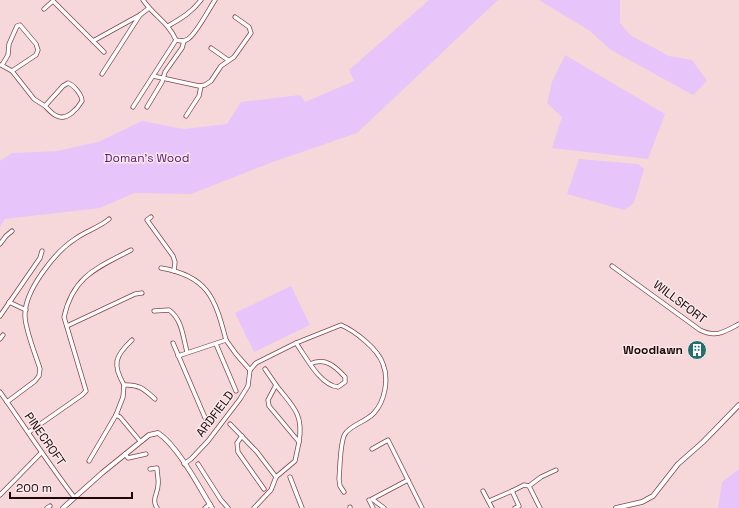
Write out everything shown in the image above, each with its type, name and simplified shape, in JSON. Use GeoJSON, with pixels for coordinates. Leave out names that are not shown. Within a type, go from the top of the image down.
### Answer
{"type":"FeatureCollection","features":[{"type":"Feature","properties":{"kind":"street"},"geometry":{"type":"LineString","coordinates":[[143,0],[149,8],[168,26],[176,40]]}},
{"type":"Feature","properties":{"kind":"street"},"geometry":{"type":"LineString","coordinates":[[168,26],[186,16],[201,0]]}},
{"type":"Feature","properties":{"kind":"street"},"geometry":{"type":"LineString","coordinates":[[176,40],[185,40],[194,34],[215,0]]}},
{"type":"Feature","properties":{"kind":"street"},"geometry":{"type":"LineString","coordinates":[[44,9],[53,1],[104,52]]}},
{"type":"Feature","properties":{"kind":"street"},"geometry":{"type":"LineString","coordinates":[[93,40],[140,15],[149,8]]}},
{"type":"Feature","properties":{"kind":"street"},"geometry":{"type":"LineString","coordinates":[[102,74],[140,15]]}},
{"type":"Feature","properties":{"kind":"street"},"geometry":{"type":"LineString","coordinates":[[153,76],[201,86],[211,81],[221,66],[234,57],[251,33],[250,27],[235,17]]}},
{"type":"Feature","properties":{"kind":"street"},"geometry":{"type":"LineString","coordinates":[[12,71],[36,55],[38,50],[36,44],[20,24],[17,26],[9,44],[8,55],[1,65],[12,71],[34,99],[56,116],[61,118],[66,116],[80,104],[82,97],[72,84],[68,83],[63,86],[45,106]]}},
{"type":"Feature","properties":{"kind":"street"},"geometry":{"type":"LineString","coordinates":[[133,107],[176,40]]}},
{"type":"Feature","properties":{"kind":"street"},"geometry":{"type":"LineString","coordinates":[[147,107],[163,79],[165,72],[182,48],[185,40]]}},
{"type":"Feature","properties":{"kind":"street"},"geometry":{"type":"LineString","coordinates":[[211,48],[228,60]]}},
{"type":"Feature","properties":{"kind":"street"},"geometry":{"type":"LineString","coordinates":[[186,116],[199,96],[201,86]]}},
{"type":"Feature","properties":{"kind":"street"},"geometry":{"type":"LineString","coordinates":[[151,217],[147,220],[173,256],[175,262],[174,271]]}},
{"type":"Feature","properties":{"kind":"street"},"geometry":{"type":"LineString","coordinates":[[7,402],[35,381],[39,376],[40,369],[26,323],[26,310],[35,285],[52,260],[75,238],[109,219]]}},
{"type":"Feature","properties":{"kind":"street"},"geometry":{"type":"LineString","coordinates":[[0,244],[12,231]]}},
{"type":"Feature","properties":{"kind":"street"},"geometry":{"type":"LineString","coordinates":[[29,432],[86,391],[64,317],[72,294],[82,280],[92,271],[131,250]]}},
{"type":"Feature","properties":{"kind":"street"},"geometry":{"type":"LineString","coordinates":[[0,316],[40,258],[42,251]]}},
{"type":"Feature","properties":{"kind":"street","name":"WILLSFORT"},"geometry":{"type":"LineString","coordinates":[[612,266],[705,333],[717,335],[739,324]]}},
{"type":"Feature","properties":{"kind":"street"},"geometry":{"type":"LineString","coordinates":[[160,268],[191,277],[206,291],[216,307],[226,340],[250,370],[256,363],[296,343],[341,325],[350,329],[375,351],[384,364],[386,380],[384,394],[380,405],[369,417],[347,430],[343,437],[339,479],[340,486],[344,492]]}},
{"type":"Feature","properties":{"kind":"street"},"geometry":{"type":"LineString","coordinates":[[67,326],[135,294],[142,293]]}},
{"type":"Feature","properties":{"kind":"street"},"geometry":{"type":"LineString","coordinates":[[9,302],[26,310]]}},
{"type":"Feature","properties":{"kind":"street"},"geometry":{"type":"LineString","coordinates":[[154,311],[169,310],[175,314],[179,321],[187,352]]}},
{"type":"Feature","properties":{"kind":"street"},"geometry":{"type":"LineString","coordinates":[[0,339],[3,335]]}},
{"type":"Feature","properties":{"kind":"street"},"geometry":{"type":"LineString","coordinates":[[89,461],[116,415],[123,397],[124,385],[117,371],[116,364],[121,350],[132,340]]}},
{"type":"Feature","properties":{"kind":"street"},"geometry":{"type":"LineString","coordinates":[[178,356],[226,340]]}},
{"type":"Feature","properties":{"kind":"street"},"geometry":{"type":"LineString","coordinates":[[173,343],[206,420],[213,417]]}},
{"type":"Feature","properties":{"kind":"street"},"geometry":{"type":"LineString","coordinates":[[296,343],[310,364],[325,382],[332,387],[338,387],[345,382],[345,377],[338,369],[325,362],[318,360],[310,364]]}},
{"type":"Feature","properties":{"kind":"street"},"geometry":{"type":"LineString","coordinates":[[216,344],[236,391]]}},
{"type":"Feature","properties":{"kind":"street"},"geometry":{"type":"LineString","coordinates":[[254,508],[271,490],[276,477],[295,461],[299,442],[300,427],[297,411],[265,369]]}},
{"type":"Feature","properties":{"kind":"street","name":"ARDFIELD"},"geometry":{"type":"LineString","coordinates":[[184,464],[192,459],[208,441],[240,399],[248,386],[250,370]]}},
{"type":"Feature","properties":{"kind":"street"},"geometry":{"type":"LineString","coordinates":[[124,385],[134,385],[143,388],[155,399]]}},
{"type":"Feature","properties":{"kind":"street"},"geometry":{"type":"LineString","coordinates":[[276,385],[268,400],[269,406],[299,442]]}},
{"type":"Feature","properties":{"kind":"street","name":"PINECROFT"},"geometry":{"type":"LineString","coordinates":[[0,392],[29,432],[41,453],[74,497]]}},
{"type":"Feature","properties":{"kind":"street"},"geometry":{"type":"LineString","coordinates":[[616,508],[642,502],[652,496],[678,464],[703,442],[739,405]]}},
{"type":"Feature","properties":{"kind":"street"},"geometry":{"type":"LineString","coordinates":[[116,415],[140,442]]}},
{"type":"Feature","properties":{"kind":"street"},"geometry":{"type":"LineString","coordinates":[[230,424],[258,453],[276,477]]}},
{"type":"Feature","properties":{"kind":"street"},"geometry":{"type":"LineString","coordinates":[[63,508],[140,442],[149,435],[158,433],[165,438],[184,464],[211,506],[205,508]]}},
{"type":"Feature","properties":{"kind":"street"},"geometry":{"type":"LineString","coordinates":[[242,436],[237,443],[238,452],[264,489]]}},
{"type":"Feature","properties":{"kind":"street"},"geometry":{"type":"LineString","coordinates":[[372,449],[388,440],[421,507],[416,508]]}},
{"type":"Feature","properties":{"kind":"street"},"geometry":{"type":"LineString","coordinates":[[0,495],[11,482],[41,453]]}},
{"type":"Feature","properties":{"kind":"street"},"geometry":{"type":"LineString","coordinates":[[125,454],[128,458],[146,454]]}},
{"type":"Feature","properties":{"kind":"street"},"geometry":{"type":"LineString","coordinates":[[198,464],[221,500],[228,508]]}},
{"type":"Feature","properties":{"kind":"street"},"geometry":{"type":"LineString","coordinates":[[150,469],[157,468],[158,490],[154,497],[157,508]]}},
{"type":"Feature","properties":{"kind":"street"},"geometry":{"type":"LineString","coordinates":[[489,501],[524,485],[529,486],[541,477],[556,470]]}},
{"type":"Feature","properties":{"kind":"street"},"geometry":{"type":"LineString","coordinates":[[290,477],[302,508]]}},
{"type":"Feature","properties":{"kind":"street"},"geometry":{"type":"LineString","coordinates":[[384,508],[372,498],[408,480]]}},
{"type":"Feature","properties":{"kind":"street"},"geometry":{"type":"LineString","coordinates":[[529,486],[540,508]]}},
{"type":"Feature","properties":{"kind":"street"},"geometry":{"type":"LineString","coordinates":[[483,491],[492,508]]}},
{"type":"Feature","properties":{"kind":"street"},"geometry":{"type":"LineString","coordinates":[[512,491],[520,507],[515,508]]}},
{"type":"Feature","properties":{"kind":"street"},"geometry":{"type":"LineString","coordinates":[[369,500],[373,508]]}},
{"type":"Feature","properties":{"kind":"green space","name":"Doman's Wood"},"geometry":{"type":"Polygon","coordinates":[[[429,0],[498,0],[357,133],[270,163],[191,194],[134,193],[100,208],[5,219],[0,227],[0,161],[12,153],[57,151],[98,142],[142,121],[184,129],[227,124],[241,102],[300,95],[305,102],[354,81],[349,70],[429,0]]]}},
{"type":"Feature","properties":{"kind":"green space"},"geometry":{"type":"Polygon","coordinates":[[[539,0],[620,0],[620,23],[630,35],[669,56],[692,60],[707,81],[693,95],[611,50],[590,31],[539,0]]]}},
{"type":"Feature","properties":{"kind":"green space"},"geometry":{"type":"Polygon","coordinates":[[[565,55],[665,114],[648,159],[552,148],[562,117],[547,103],[552,82],[565,55]]]}},
{"type":"Feature","properties":{"kind":"green space"},"geometry":{"type":"Polygon","coordinates":[[[579,159],[638,164],[644,169],[634,203],[624,210],[567,194],[579,159]]]}},
{"type":"Feature","properties":{"kind":"green space"},"geometry":{"type":"Polygon","coordinates":[[[291,286],[310,325],[254,352],[235,313],[291,286]]]}},
{"type":"Feature","properties":{"kind":"green space"},"geometry":{"type":"Polygon","coordinates":[[[739,469],[739,508],[718,508],[722,482],[739,469]]]}},
{"type":"Feature","properties":{"kind":"place","name":"Woodlawn"},"geometry":{"type":"Point","coordinates":[697,350]}}]}
